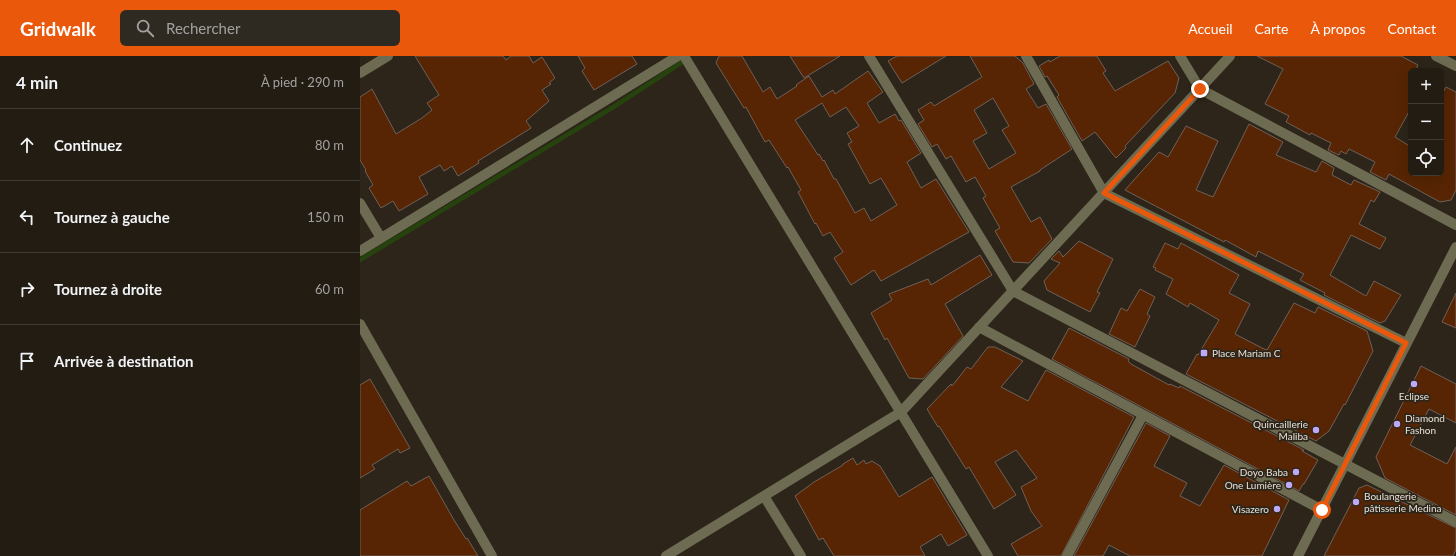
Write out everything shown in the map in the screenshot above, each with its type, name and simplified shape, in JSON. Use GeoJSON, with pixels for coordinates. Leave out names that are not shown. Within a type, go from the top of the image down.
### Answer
{"type":"FeatureCollection","features":[{"type":"Feature","properties":{"kind":"street"},"geometry":{"type":"LineString","coordinates":[[360,73],[388,56]]}},
{"type":"Feature","properties":{"kind":"street"},"geometry":{"type":"LineString","coordinates":[[360,251],[678,56]]}},
{"type":"Feature","properties":{"kind":"street"},"geometry":{"type":"LineString","coordinates":[[684,56],[988,556]]}},
{"type":"Feature","properties":{"kind":"street"},"geometry":{"type":"LineString","coordinates":[[870,56],[1013,290],[1456,522]]}},
{"type":"Feature","properties":{"kind":"street"},"geometry":{"type":"LineString","coordinates":[[1026,56],[1104,193],[1406,343]]}},
{"type":"Feature","properties":{"kind":"street"},"geometry":{"type":"LineString","coordinates":[[1180,56],[1200,89],[1456,225]]}},
{"type":"Feature","properties":{"kind":"street"},"geometry":{"type":"LineString","coordinates":[[666,556],[901,412],[1230,56]]}},
{"type":"Feature","properties":{"kind":"street"},"geometry":{"type":"LineString","coordinates":[[1436,56],[1456,66]]}},
{"type":"Feature","properties":{"kind":"street"},"geometry":{"type":"LineString","coordinates":[[360,203],[381,238]]}},
{"type":"Feature","properties":{"kind":"street"},"geometry":{"type":"LineString","coordinates":[[1298,556],[1456,247]]}},
{"type":"Feature","properties":{"kind":"street"},"geometry":{"type":"LineString","coordinates":[[360,324],[492,556]]}},
{"type":"Feature","properties":{"kind":"street"},"geometry":{"type":"LineString","coordinates":[[979,327],[1322,510]]}},
{"type":"Feature","properties":{"kind":"street"},"geometry":{"type":"LineString","coordinates":[[1067,556],[1143,415]]}},
{"type":"Feature","properties":{"kind":"street"},"geometry":{"type":"LineString","coordinates":[[764,496],[801,556]]}},
{"type":"Feature","properties":{"kind":"building"},"geometry":{"type":"Polygon","coordinates":[[[415,56],[503,56],[506,60],[511,56],[529,56],[533,63],[542,57],[555,78],[549,83],[551,84],[542,90],[549,101],[526,121],[531,128],[478,161],[479,163],[458,176],[452,166],[444,171],[440,165],[419,177],[428,194],[399,211],[393,201],[381,208],[369,188],[373,185],[360,160],[360,97],[372,89],[396,134],[422,118],[432,110],[427,103],[439,95],[415,56]]]}},
{"type":"Feature","properties":{"kind":"building"},"geometry":{"type":"Polygon","coordinates":[[[578,56],[632,56],[637,64],[594,90],[582,71],[585,68],[578,56]]]}},
{"type":"Feature","properties":{"kind":"building"},"geometry":{"type":"Polygon","coordinates":[[[719,56],[742,56],[763,92],[770,87],[777,99],[809,76],[822,97],[833,90],[835,94],[868,71],[883,92],[867,103],[879,123],[895,114],[899,121],[901,120],[921,153],[907,162],[921,188],[936,179],[969,232],[881,281],[874,270],[851,285],[834,258],[843,252],[830,232],[823,236],[798,192],[801,190],[788,167],[787,168],[769,140],[765,142],[746,107],[744,108],[716,63],[719,56]],[[822,103],[795,120],[818,155],[819,154],[823,161],[824,160],[855,213],[864,208],[871,221],[897,205],[881,178],[870,184],[848,144],[852,142],[847,133],[859,126],[846,107],[830,117],[822,103]]]}},
{"type":"Feature","properties":{"kind":"building"},"geometry":{"type":"Polygon","coordinates":[[[790,56],[840,56],[804,78],[790,56]]]}},
{"type":"Feature","properties":{"kind":"building"},"geometry":{"type":"Polygon","coordinates":[[[897,56],[946,56],[902,83],[888,61],[897,56]]]}},
{"type":"Feature","properties":{"kind":"building"},"geometry":{"type":"Polygon","coordinates":[[[970,56],[1015,56],[1023,63],[1034,84],[1026,89],[1038,108],[1046,104],[1072,149],[1040,171],[1011,187],[1031,222],[1040,217],[1052,239],[1029,263],[1013,262],[995,231],[1000,228],[983,198],[986,196],[975,177],[966,182],[951,156],[946,159],[937,144],[932,147],[918,124],[924,120],[918,110],[931,102],[934,106],[982,77],[970,56]],[[993,98],[974,110],[987,133],[973,141],[989,169],[1016,153],[1002,130],[1009,126],[993,98]]]}},
{"type":"Feature","properties":{"kind":"building"},"geometry":{"type":"Polygon","coordinates":[[[1060,56],[1097,56],[1106,71],[1103,73],[1115,91],[1168,61],[1179,78],[1175,93],[1125,146],[1126,148],[1116,158],[1095,132],[1082,141],[1057,97],[1059,95],[1047,76],[1045,77],[1039,66],[1060,56]]]}},
{"type":"Feature","properties":{"kind":"building"},"geometry":{"type":"Polygon","coordinates":[[[1257,56],[1401,56],[1418,65],[1416,68],[1408,68],[1408,113],[1395,137],[1408,145],[1408,176],[1444,176],[1444,91],[1446,87],[1456,92],[1456,190],[1451,200],[1440,202],[1389,174],[1386,180],[1370,172],[1375,162],[1349,149],[1346,154],[1341,151],[1339,155],[1328,150],[1331,143],[1311,133],[1310,135],[1286,122],[1289,116],[1265,104],[1283,69],[1257,56]]]}},
{"type":"Feature","properties":{"kind":"building"},"geometry":{"type":"Polygon","coordinates":[[[1249,124],[1283,142],[1276,155],[1316,172],[1322,161],[1334,168],[1332,175],[1351,185],[1354,180],[1380,192],[1374,202],[1371,200],[1359,224],[1386,238],[1380,249],[1351,235],[1330,275],[1366,296],[1374,281],[1401,295],[1385,321],[1380,323],[1324,295],[1325,293],[1300,280],[1304,274],[1258,251],[1256,257],[1225,240],[1224,242],[1125,190],[1159,152],[1168,157],[1186,126],[1218,141],[1196,190],[1213,197],[1249,124]]]}},
{"type":"Feature","properties":{"kind":"building"},"geometry":{"type":"Polygon","coordinates":[[[1079,241],[1113,259],[1097,292],[1100,293],[1090,312],[1047,290],[1044,281],[1060,263],[1051,259],[1059,251],[1063,257],[1079,241]]]}},
{"type":"Feature","properties":{"kind":"building"},"geometry":{"type":"Polygon","coordinates":[[[1165,243],[1178,249],[1181,243],[1239,275],[1229,293],[1250,304],[1235,334],[1264,349],[1267,350],[1294,303],[1315,313],[1318,307],[1367,331],[1373,351],[1345,405],[1344,404],[1329,431],[1316,441],[1186,374],[1219,320],[1190,303],[1188,307],[1166,294],[1173,279],[1155,270],[1156,268],[1153,267],[1165,243]]]}},
{"type":"Feature","properties":{"kind":"building"},"geometry":{"type":"Polygon","coordinates":[[[980,255],[992,275],[945,304],[963,336],[923,379],[909,378],[887,338],[885,340],[871,313],[892,300],[889,294],[928,279],[931,285],[980,255]]]}},
{"type":"Feature","properties":{"kind":"building"},"geometry":{"type":"Polygon","coordinates":[[[1140,289],[1155,297],[1147,314],[1150,316],[1135,347],[1109,334],[1121,308],[1127,311],[1140,289]]]}},
{"type":"Feature","properties":{"kind":"building"},"geometry":{"type":"Polygon","coordinates":[[[1456,293],[1456,328],[1442,322],[1456,293]]]}},
{"type":"Feature","properties":{"kind":"building"},"geometry":{"type":"Polygon","coordinates":[[[1069,328],[1129,359],[1128,361],[1131,364],[1169,385],[1170,384],[1179,388],[1180,386],[1304,450],[1302,451],[1318,460],[1304,484],[1299,491],[1052,359],[1069,328]]]}},
{"type":"Feature","properties":{"kind":"building"},"geometry":{"type":"Polygon","coordinates":[[[988,347],[995,347],[1023,361],[1001,387],[1028,401],[1046,370],[1134,417],[1061,556],[1018,556],[1011,544],[1042,526],[1031,511],[1021,487],[1037,478],[1016,450],[995,462],[1016,495],[994,509],[969,467],[966,469],[927,409],[951,384],[952,386],[967,367],[971,369],[988,347]]]}},
{"type":"Feature","properties":{"kind":"building"},"geometry":{"type":"Polygon","coordinates":[[[1421,366],[1456,384],[1456,423],[1429,409],[1410,445],[1447,464],[1456,447],[1456,515],[1385,478],[1376,457],[1421,366]]]}},
{"type":"Feature","properties":{"kind":"building"},"geometry":{"type":"Polygon","coordinates":[[[370,379],[410,448],[400,453],[398,449],[372,465],[375,469],[360,478],[360,385],[370,379]]]}},
{"type":"Feature","properties":{"kind":"building"},"geometry":{"type":"Polygon","coordinates":[[[1146,423],[1170,436],[1154,466],[1187,483],[1180,496],[1200,506],[1224,465],[1289,500],[1262,556],[1130,556],[1109,545],[1103,556],[1074,556],[1146,423]]]}},
{"type":"Feature","properties":{"kind":"building"},"geometry":{"type":"Polygon","coordinates":[[[853,458],[857,465],[864,460],[866,464],[872,461],[880,466],[899,497],[932,477],[967,535],[948,546],[941,534],[920,547],[925,556],[834,556],[823,538],[819,540],[795,496],[814,482],[853,458]]]}},
{"type":"Feature","properties":{"kind":"building"},"geometry":{"type":"Polygon","coordinates":[[[429,476],[454,520],[478,556],[360,556],[360,510],[407,481],[411,486],[429,476]]]}},
{"type":"Feature","properties":{"kind":"building"},"geometry":{"type":"Polygon","coordinates":[[[1367,485],[1456,528],[1456,549],[1453,556],[1324,556],[1359,488],[1367,485]]]}},
{"type":"Feature","properties":{"kind":"waterway"},"geometry":{"type":"LineString","coordinates":[[360,260],[615,106],[681,63]]}},
{"type":"Feature","properties":{"kind":"place","name":"Place Mariam C"},"geometry":{"type":"Point","coordinates":[1204,353]}},
{"type":"Feature","properties":{"kind":"place","name":"Eclipse"},"geometry":{"type":"Point","coordinates":[1414,384]}},
{"type":"Feature","properties":{"kind":"place","name":"Diamond Fashon"},"geometry":{"type":"Point","coordinates":[1397,424]}},
{"type":"Feature","properties":{"kind":"place","name":"Quincaillerie Maliba"},"geometry":{"type":"Point","coordinates":[1316,430]}},
{"type":"Feature","properties":{"kind":"place","name":"Doyo Baba"},"geometry":{"type":"Point","coordinates":[1296,472]}},
{"type":"Feature","properties":{"kind":"place","name":"One Lumière"},"geometry":{"type":"Point","coordinates":[1289,485]}},
{"type":"Feature","properties":{"kind":"place","name":"Boulangerie pâtisserie Medina"},"geometry":{"type":"Point","coordinates":[1356,502]}},
{"type":"Feature","properties":{"kind":"place","name":"Visazero"},"geometry":{"type":"Point","coordinates":[1277,509]}},
{"type":"Feature","properties":{"kind":"route"},"geometry":{"type":"LineString","coordinates":[[1200,89],[1104,193],[1406,343],[1322,510]]}}]}
